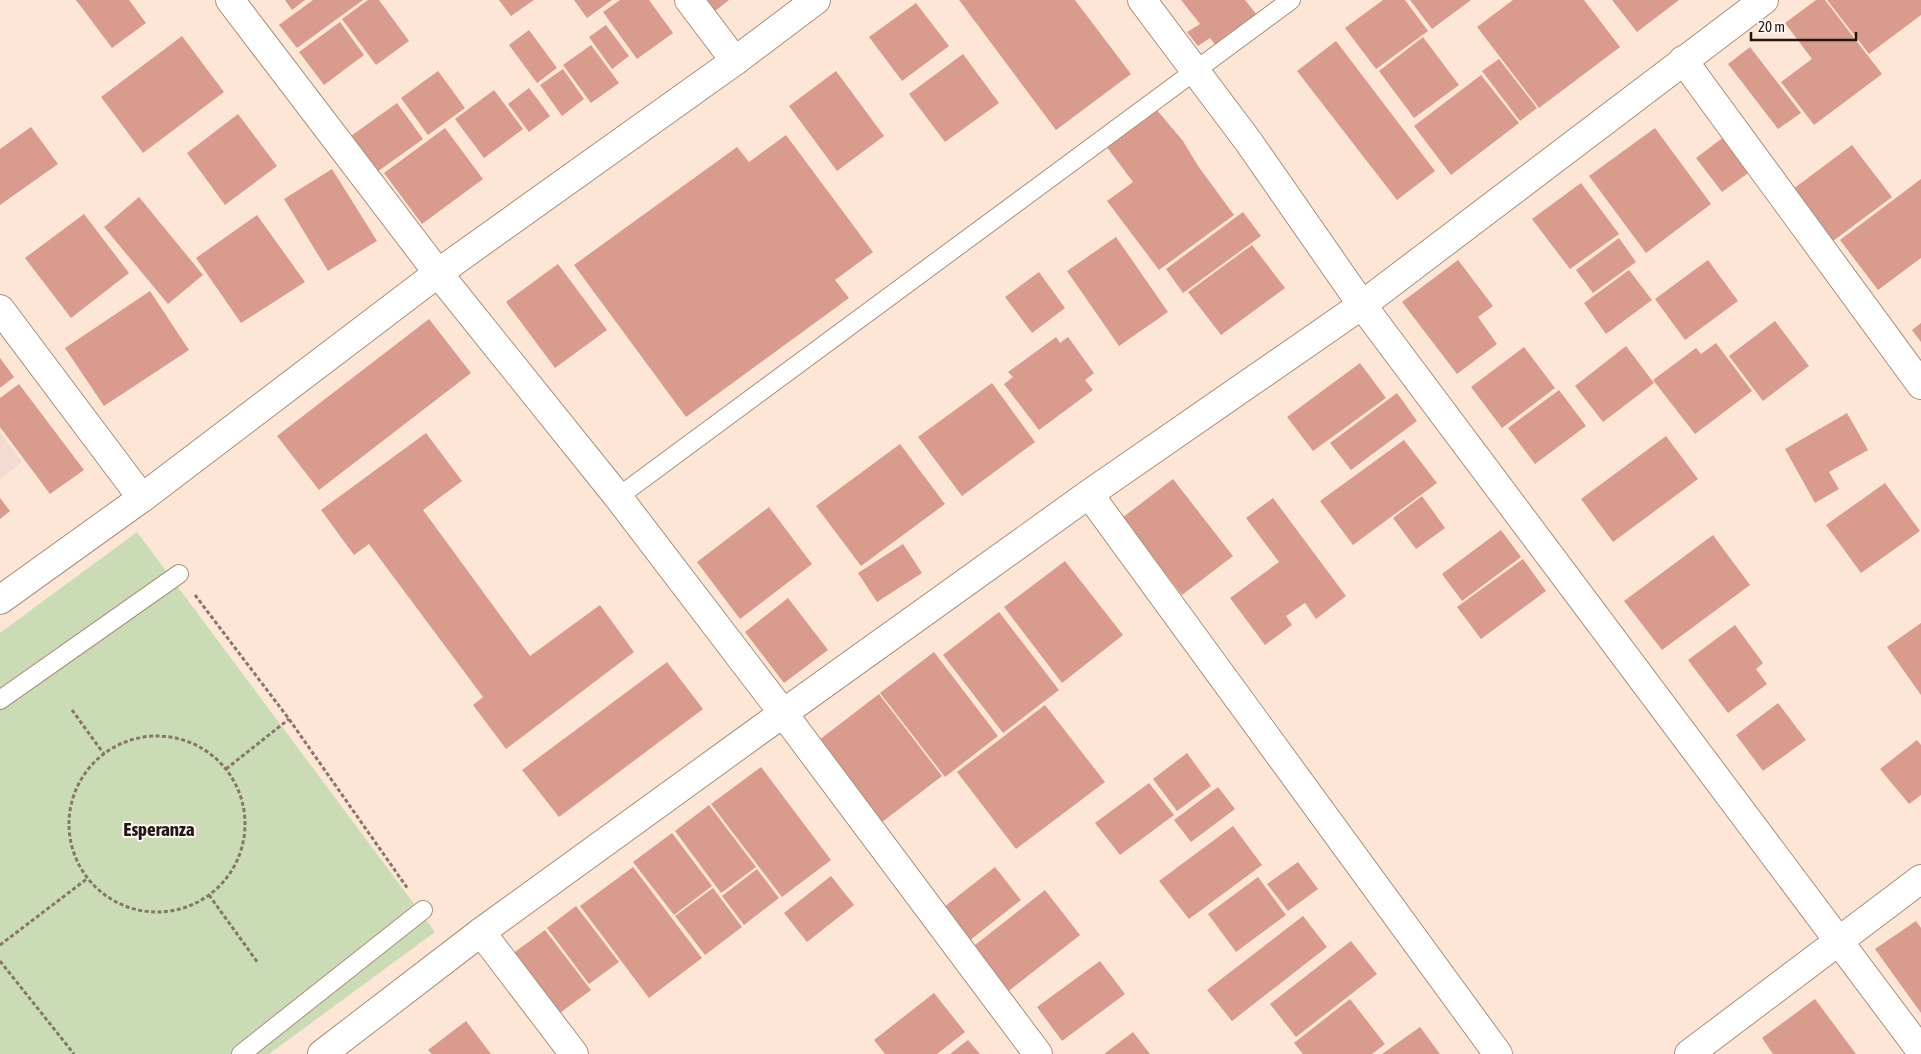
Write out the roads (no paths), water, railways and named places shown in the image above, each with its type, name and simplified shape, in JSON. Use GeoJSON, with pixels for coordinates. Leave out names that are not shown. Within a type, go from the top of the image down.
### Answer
{"type":"FeatureCollection","features":[{"type":"Feature","properties":{"kind":"street"},"geometry":{"type":"LineString","coordinates":[[230,0],[438,273],[618,497],[783,713],[1038,1054]]}},
{"type":"Feature","properties":{"kind":"street"},"geometry":{"type":"LineString","coordinates":[[689,0],[735,61]]}},
{"type":"Feature","properties":{"kind":"street"},"geometry":{"type":"LineString","coordinates":[[0,600],[142,498],[438,273],[735,61],[816,0]]}},
{"type":"Feature","properties":{"kind":"street"},"geometry":{"type":"LineString","coordinates":[[1142,0],[1248,140],[1362,305],[1921,1051]]}},
{"type":"Feature","properties":{"kind":"street"},"geometry":{"type":"LineString","coordinates":[[322,1054],[481,932],[783,713],[1089,494],[1362,305],[1764,0]]}},
{"type":"Feature","properties":{"kind":"street"},"geometry":{"type":"LineString","coordinates":[[1683,60],[1921,385]]}},
{"type":"Feature","properties":{"kind":"street"},"geometry":{"type":"LineString","coordinates":[[0,309],[142,498]]}},
{"type":"Feature","properties":{"kind":"street"},"geometry":{"type":"LineString","coordinates":[[1089,494],[1498,1054]]}},
{"type":"Feature","properties":{"kind":"street"},"geometry":{"type":"LineString","coordinates":[[1689,1054],[1840,942],[1921,879]]}},
{"type":"Feature","properties":{"kind":"street"},"geometry":{"type":"LineString","coordinates":[[481,932],[574,1054]]}},
{"type":"Feature","properties":{"kind":"lane"},"geometry":{"type":"LineString","coordinates":[[618,497],[1290,0]]}},
{"type":"Feature","properties":{"kind":"lane"},"geometry":{"type":"LineString","coordinates":[[0,700],[179,574]]}},
{"type":"Feature","properties":{"kind":"lane"},"geometry":{"type":"LineString","coordinates":[[241,1054],[423,910]]}},
{"type":"Feature","properties":{"kind":"district","name":"Esperanza"},"geometry":{"type":"Point","coordinates":[159,829]}}]}
